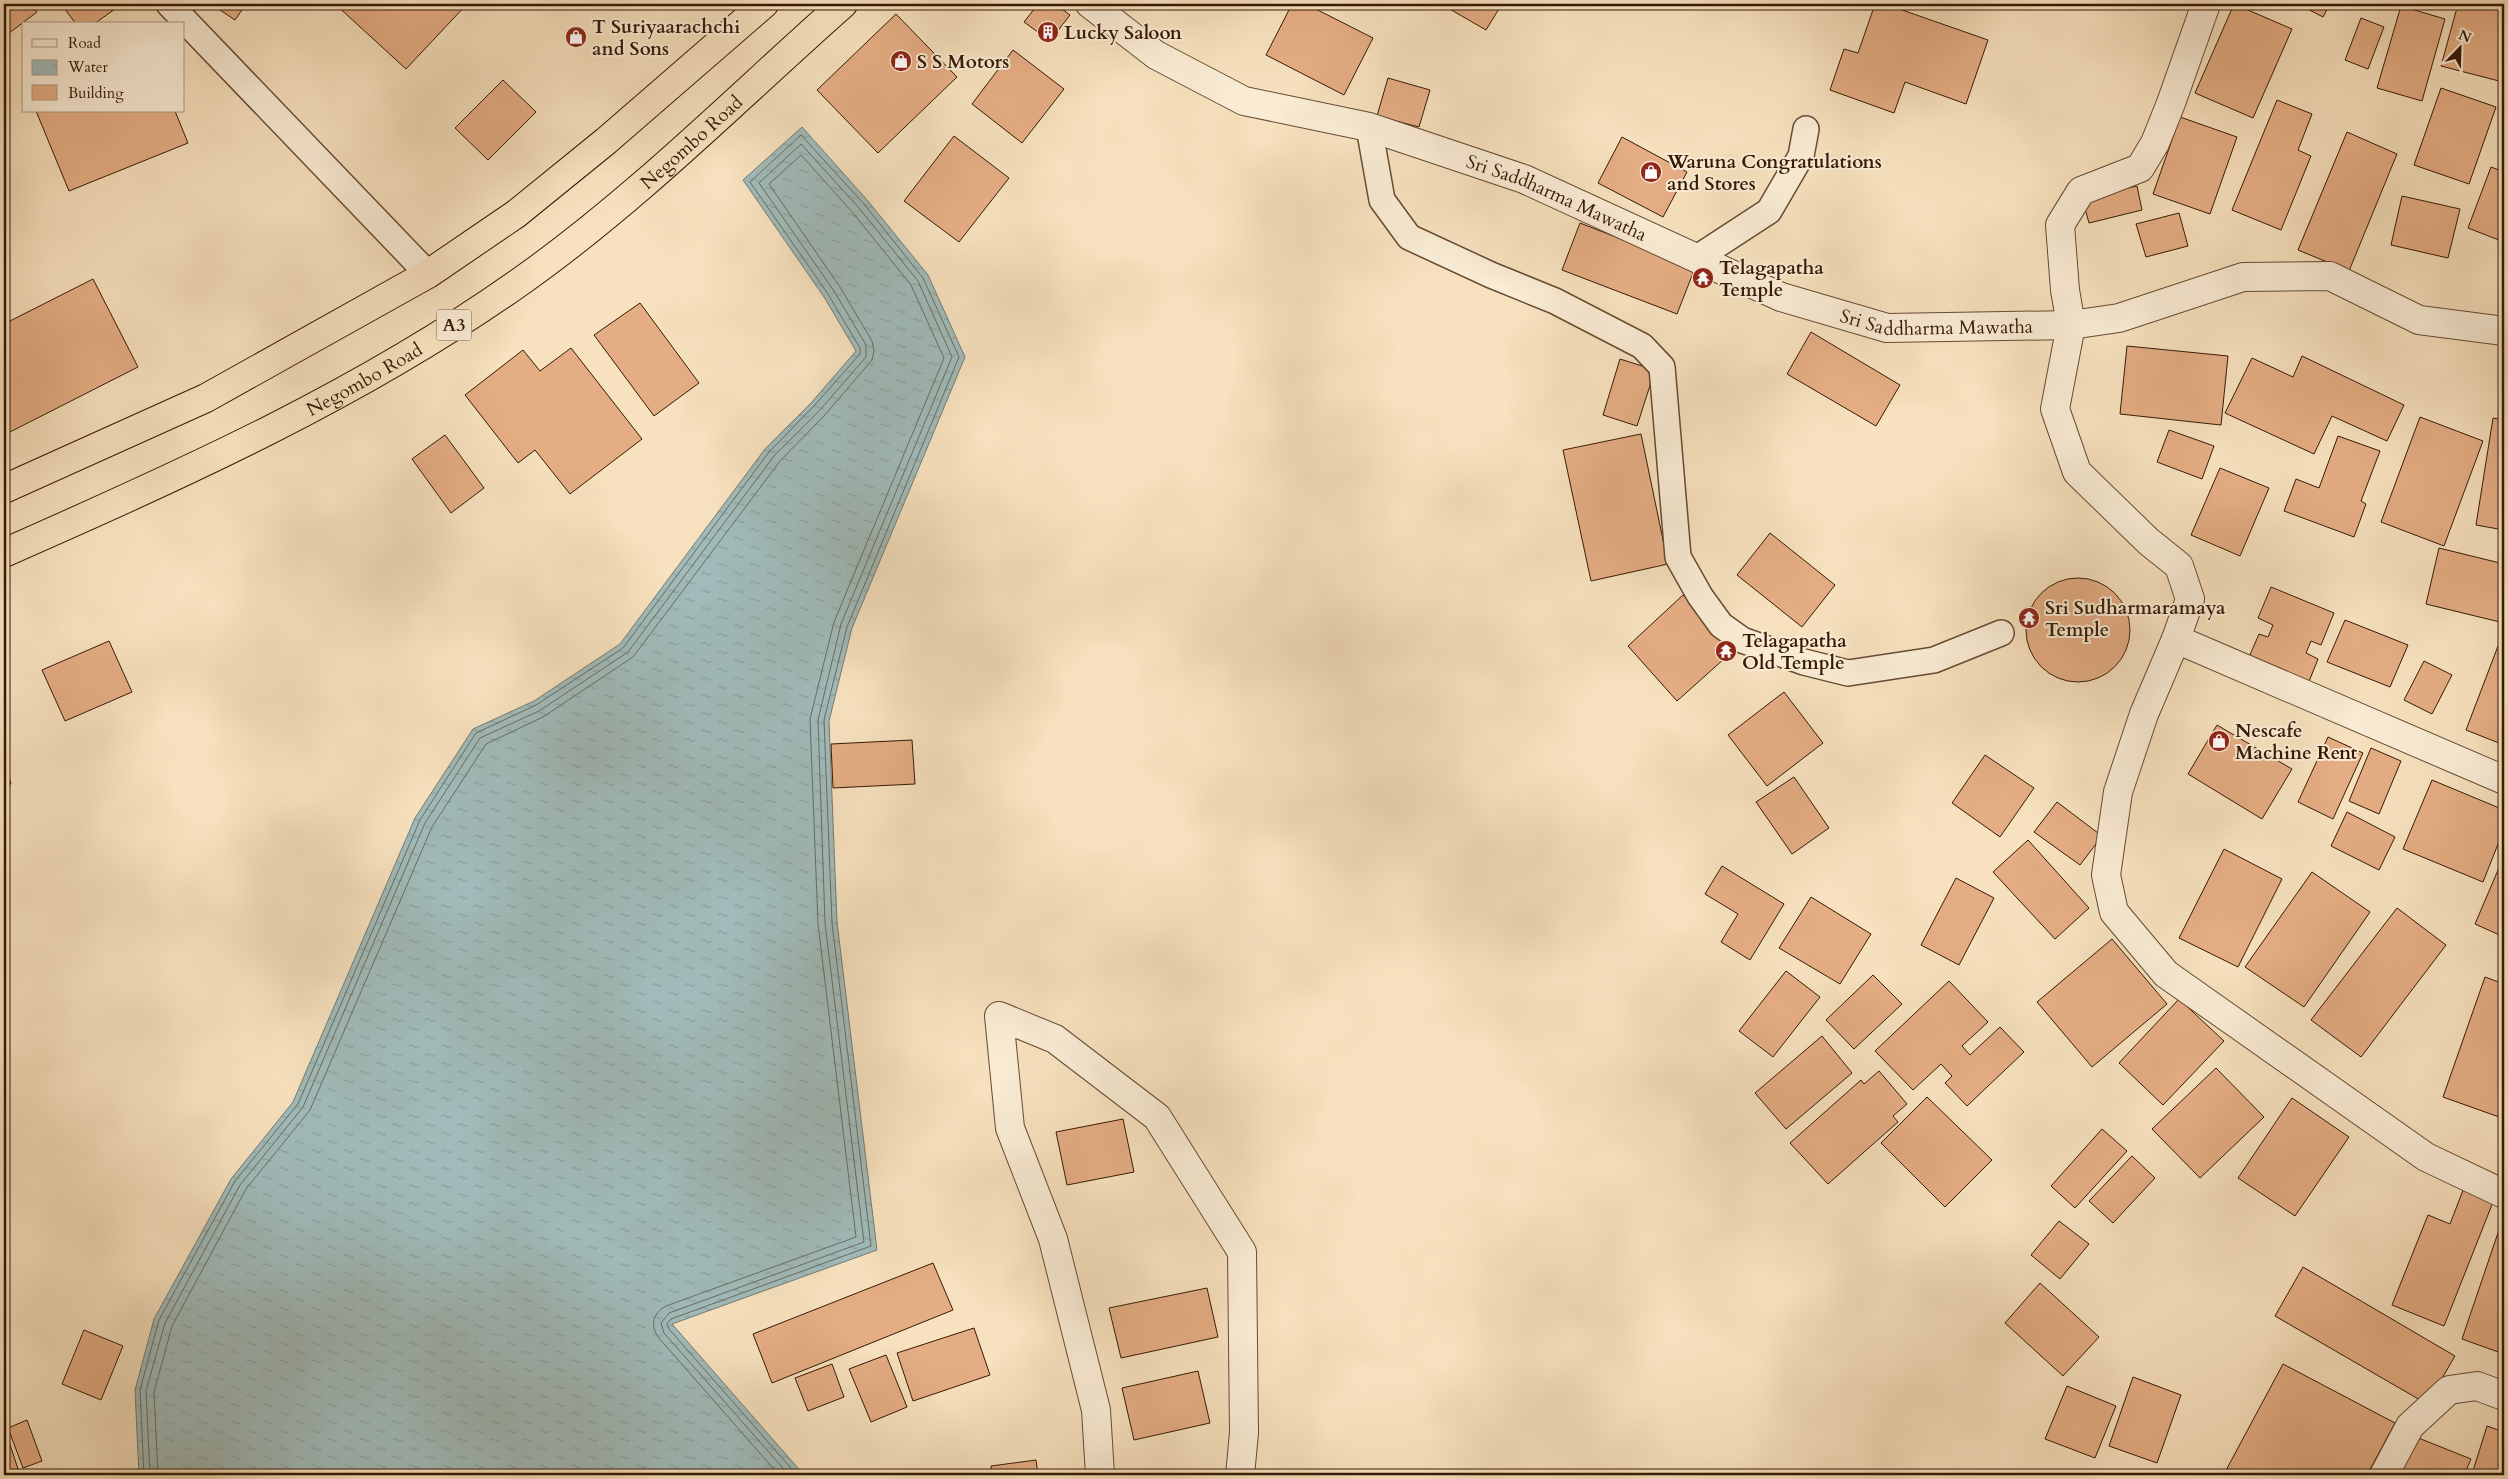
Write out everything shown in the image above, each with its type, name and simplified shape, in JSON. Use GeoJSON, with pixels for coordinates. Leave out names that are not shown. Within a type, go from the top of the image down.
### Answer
{"type":"FeatureCollection","features":[{"type":"Feature","properties":{"kind":"highway"},"geometry":{"type":"LineString","coordinates":[[4,489],[206,398],[428,274],[516,214],[606,141],[764,4]]}},
{"type":"Feature","properties":{"kind":"highway","name":"Negombo Road"},"geometry":{"type":"LineString","coordinates":[[4,553],[188,471],[352,386],[429,341],[524,280],[603,217],[844,4]]}},
{"type":"Feature","properties":{"kind":"street","name":"Sri Saddharma Mawatha"},"geometry":{"type":"LineString","coordinates":[[1090,4],[1156,55],[1244,100],[1369,127],[1524,179],[1781,297],[1887,328],[2071,325],[2119,318],[2243,276],[2330,276],[2419,320],[2504,331]]}},
{"type":"Feature","properties":{"kind":"street"},"geometry":{"type":"LineString","coordinates":[[2206,4],[2155,143],[2140,168],[2081,191],[2060,225],[2065,290],[2071,325],[2055,409],[2077,472],[2148,541],[2179,566],[2190,599],[2176,639],[2144,714],[2118,792],[2106,875],[2114,912],[2166,974],[2426,1157],[2504,1194]]}},
{"type":"Feature","properties":{"kind":"street"},"geometry":{"type":"LineString","coordinates":[[2176,639],[2504,780]]}},
{"type":"Feature","properties":{"kind":"street"},"geometry":{"type":"LineString","coordinates":[[1100,1475],[1096,1410],[1055,1249],[1010,1128],[999,1016],[1055,1039],[1157,1117],[1242,1252],[1244,1434],[1240,1475]]}},
{"type":"Feature","properties":{"kind":"street"},"geometry":{"type":"LineString","coordinates":[[2384,1475],[2410,1426],[2449,1390],[2477,1386],[2504,1396]]}},
{"type":"Feature","properties":{"kind":"lane"},"geometry":{"type":"LineString","coordinates":[[169,4],[428,274]]}},
{"type":"Feature","properties":{"kind":"lane"},"geometry":{"type":"LineString","coordinates":[[1369,127],[1382,200],[1409,237],[1491,275],[1555,301],[1642,346],[1662,366],[1678,557],[1720,625],[1742,640],[1804,662],[1848,673],[1934,660],[2001,633]]}},
{"type":"Feature","properties":{"kind":"lane"},"geometry":{"type":"LineString","coordinates":[[1696,258],[1769,211],[1801,156],[1806,129]]}},
{"type":"Feature","properties":{"kind":"water"},"geometry":{"type":"Polygon","coordinates":[[[802,127],[868,201],[928,275],[965,357],[852,628],[829,721],[837,922],[877,1250],[672,1324],[804,1475],[139,1475],[135,1390],[154,1319],[231,1179],[293,1102],[415,818],[473,729],[534,701],[620,644],[765,449],[811,403],[856,351],[824,297],[743,180],[802,127]]]}},
{"type":"Feature","properties":{"kind":"building"},"geometry":{"type":"Polygon","coordinates":[[[4,4],[30,4],[37,12],[4,37],[4,4]]]}},
{"type":"Feature","properties":{"kind":"building"},"geometry":{"type":"Polygon","coordinates":[[[61,4],[122,4],[97,22],[74,22],[61,4]]]}},
{"type":"Feature","properties":{"kind":"building"},"geometry":{"type":"Polygon","coordinates":[[[211,4],[246,4],[235,20],[211,4]]]}},
{"type":"Feature","properties":{"kind":"building"},"geometry":{"type":"Polygon","coordinates":[[[335,4],[467,4],[406,69],[335,4]]]}},
{"type":"Feature","properties":{"kind":"building","name":"Lucky Saloon"},"geometry":{"type":"Polygon","coordinates":[[[1038,4],[1055,4],[1070,15],[1050,41],[1024,22],[1038,4]]]}},
{"type":"Feature","properties":{"kind":"building"},"geometry":{"type":"Polygon","coordinates":[[[1292,4],[1306,4],[1373,38],[1344,95],[1266,55],[1292,4]]]}},
{"type":"Feature","properties":{"kind":"building"},"geometry":{"type":"Polygon","coordinates":[[[1441,4],[1502,4],[1486,30],[1441,4]]]}},
{"type":"Feature","properties":{"kind":"building"},"geometry":{"type":"Polygon","coordinates":[[[1875,4],[1885,4],[1988,40],[1966,104],[1905,82],[1894,113],[1830,90],[1844,49],[1858,53],[1875,4]]]}},
{"type":"Feature","properties":{"kind":"building"},"geometry":{"type":"Polygon","coordinates":[[[2234,4],[2292,29],[2253,118],[2195,93],[2234,4]]]}},
{"type":"Feature","properties":{"kind":"building"},"geometry":{"type":"Polygon","coordinates":[[[2298,4],[2330,4],[2323,17],[2298,4]]]}},
{"type":"Feature","properties":{"kind":"building"},"geometry":{"type":"Polygon","coordinates":[[[2458,4],[2504,4],[2504,63],[2499,81],[2441,66],[2458,4]]]}},
{"type":"Feature","properties":{"kind":"building"},"geometry":{"type":"Polygon","coordinates":[[[2401,6],[2445,19],[2422,101],[2377,88],[2401,6]]]}},
{"type":"Feature","properties":{"kind":"building"},"geometry":{"type":"Polygon","coordinates":[[[896,14],[957,77],[878,153],[817,90],[896,14]]]}},
{"type":"Feature","properties":{"kind":"building"},"geometry":{"type":"Polygon","coordinates":[[[2361,18],[2384,27],[2368,69],[2345,60],[2361,18]]]}},
{"type":"Feature","properties":{"kind":"building"},"geometry":{"type":"Polygon","coordinates":[[[1013,50],[1064,89],[1022,143],[972,104],[1013,50]]]}},
{"type":"Feature","properties":{"kind":"building"},"geometry":{"type":"Polygon","coordinates":[[[1388,78],[1430,90],[1419,127],[1377,116],[1388,78]]]}},
{"type":"Feature","properties":{"kind":"building"},"geometry":{"type":"Polygon","coordinates":[[[503,80],[536,112],[488,160],[455,128],[503,80]]]}},
{"type":"Feature","properties":{"kind":"building"},"geometry":{"type":"Polygon","coordinates":[[[2441,88],[2496,107],[2469,184],[2414,165],[2441,88]]]}},
{"type":"Feature","properties":{"kind":"building"},"geometry":{"type":"Polygon","coordinates":[[[2277,100],[2312,114],[2298,150],[2311,156],[2281,230],[2232,210],[2277,100]]]}},
{"type":"Feature","properties":{"kind":"building"},"geometry":{"type":"Polygon","coordinates":[[[36,112],[175,112],[188,143],[69,191],[36,112]]]}},
{"type":"Feature","properties":{"kind":"building"},"geometry":{"type":"Polygon","coordinates":[[[2180,117],[2237,137],[2210,214],[2153,194],[2180,117]]]}},
{"type":"Feature","properties":{"kind":"building"},"geometry":{"type":"Polygon","coordinates":[[[2347,132],[2397,154],[2349,271],[2298,250],[2347,132]]]}},
{"type":"Feature","properties":{"kind":"building"},"geometry":{"type":"Polygon","coordinates":[[[954,136],[1009,178],[959,242],[904,201],[954,136]]]}},
{"type":"Feature","properties":{"kind":"building"},"geometry":{"type":"Polygon","coordinates":[[[1622,137],[1687,172],[1663,217],[1598,183],[1622,137]]]}},
{"type":"Feature","properties":{"kind":"building"},"geometry":{"type":"Polygon","coordinates":[[[2491,167],[2504,172],[2504,242],[2468,228],[2491,167]]]}},
{"type":"Feature","properties":{"kind":"building"},"geometry":{"type":"Polygon","coordinates":[[[2137,186],[2142,210],[2089,223],[2082,198],[2137,186]]]}},
{"type":"Feature","properties":{"kind":"building"},"geometry":{"type":"Polygon","coordinates":[[[2402,196],[2460,209],[2448,258],[2391,245],[2402,196]]]}},
{"type":"Feature","properties":{"kind":"building"},"geometry":{"type":"Polygon","coordinates":[[[2179,213],[2188,246],[2146,257],[2136,224],[2179,213]]]}},
{"type":"Feature","properties":{"kind":"building"},"geometry":{"type":"Polygon","coordinates":[[[1580,223],[1695,268],[1677,314],[1562,270],[1580,223]]]}},
{"type":"Feature","properties":{"kind":"building"},"geometry":{"type":"Polygon","coordinates":[[[93,279],[138,367],[4,435],[4,324],[93,279]]]}},
{"type":"Feature","properties":{"kind":"building"},"geometry":{"type":"Polygon","coordinates":[[[640,303],[699,383],[654,416],[594,335],[640,303]]]}},
{"type":"Feature","properties":{"kind":"building"},"geometry":{"type":"Polygon","coordinates":[[[1811,332],[1900,385],[1876,426],[1787,374],[1811,332]]]}},
{"type":"Feature","properties":{"kind":"building"},"geometry":{"type":"Polygon","coordinates":[[[2127,346],[2228,356],[2221,425],[2120,414],[2127,346]]]}},
{"type":"Feature","properties":{"kind":"building"},"geometry":{"type":"Polygon","coordinates":[[[571,348],[642,439],[570,494],[535,450],[518,463],[465,395],[523,350],[540,371],[571,348]]]}},
{"type":"Feature","properties":{"kind":"building"},"geometry":{"type":"Polygon","coordinates":[[[2302,356],[2404,405],[2387,441],[2332,416],[2314,454],[2225,413],[2252,358],[2293,377],[2302,356]]]}},
{"type":"Feature","properties":{"kind":"building"},"geometry":{"type":"Polygon","coordinates":[[[1620,359],[1655,370],[1637,426],[1603,415],[1620,359]]]}},
{"type":"Feature","properties":{"kind":"building"},"geometry":{"type":"Polygon","coordinates":[[[2420,417],[2483,441],[2444,546],[2381,522],[2420,417]]]}},
{"type":"Feature","properties":{"kind":"building"},"geometry":{"type":"Polygon","coordinates":[[[2493,418],[2504,420],[2504,530],[2476,525],[2493,418]]]}},
{"type":"Feature","properties":{"kind":"building"},"geometry":{"type":"Polygon","coordinates":[[[2169,430],[2214,446],[2202,479],[2157,462],[2169,430]]]}},
{"type":"Feature","properties":{"kind":"building"},"geometry":{"type":"Polygon","coordinates":[[[1641,434],[1668,564],[1591,581],[1563,450],[1641,434]]]}},
{"type":"Feature","properties":{"kind":"building"},"geometry":{"type":"Polygon","coordinates":[[[445,435],[484,488],[451,513],[412,459],[445,435]]]}},
{"type":"Feature","properties":{"kind":"building"},"geometry":{"type":"Polygon","coordinates":[[[2338,436],[2380,451],[2361,501],[2366,504],[2354,537],[2284,511],[2296,479],[2319,488],[2338,436]]]}},
{"type":"Feature","properties":{"kind":"building"},"geometry":{"type":"Polygon","coordinates":[[[2220,468],[2269,488],[2240,556],[2191,535],[2220,468]]]}},
{"type":"Feature","properties":{"kind":"building"},"geometry":{"type":"Polygon","coordinates":[[[1770,533],[1835,585],[1802,627],[1737,575],[1770,533]]]}},
{"type":"Feature","properties":{"kind":"building"},"geometry":{"type":"Polygon","coordinates":[[[2439,548],[2504,564],[2504,623],[2426,604],[2439,548]]]}},
{"type":"Feature","properties":{"kind":"building"},"geometry":{"type":"Polygon","coordinates":[[[2078,578],[2098,582],[2115,593],[2126,610],[2130,630],[2126,650],[2115,667],[2098,678],[2078,682],[2058,678],[2041,667],[2030,650],[2026,630],[2030,610],[2041,593],[2058,582],[2078,578]]]}},
{"type":"Feature","properties":{"kind":"building"},"geometry":{"type":"Polygon","coordinates":[[[2271,587],[2334,613],[2321,645],[2311,641],[2306,653],[2318,659],[2306,689],[2246,664],[2259,634],[2268,637],[2273,625],[2258,618],[2271,587]]]}},
{"type":"Feature","properties":{"kind":"building"},"geometry":{"type":"Polygon","coordinates":[[[1683,595],[1734,650],[1677,701],[1628,646],[1683,595]]]}},
{"type":"Feature","properties":{"kind":"building"},"geometry":{"type":"Polygon","coordinates":[[[2345,620],[2408,645],[2390,687],[2327,662],[2345,620]]]}},
{"type":"Feature","properties":{"kind":"building"},"geometry":{"type":"Polygon","coordinates":[[[109,641],[132,692],[65,721],[42,670],[109,641]]]}},
{"type":"Feature","properties":{"kind":"building"},"geometry":{"type":"Polygon","coordinates":[[[2498,646],[2504,648],[2504,745],[2466,730],[2498,646]]]}},
{"type":"Feature","properties":{"kind":"building"},"geometry":{"type":"Polygon","coordinates":[[[2424,661],[2452,675],[2432,714],[2404,700],[2424,661]]]}},
{"type":"Feature","properties":{"kind":"building"},"geometry":{"type":"Polygon","coordinates":[[[1784,692],[1823,743],[1767,786],[1728,735],[1784,692]]]}},
{"type":"Feature","properties":{"kind":"building"},"geometry":{"type":"Polygon","coordinates":[[[2217,725],[2292,769],[2262,819],[2188,774],[2217,725]]]}},
{"type":"Feature","properties":{"kind":"building"},"geometry":{"type":"Polygon","coordinates":[[[2328,737],[2363,753],[2333,819],[2298,802],[2328,737]]]}},
{"type":"Feature","properties":{"kind":"building"},"geometry":{"type":"Polygon","coordinates":[[[912,740],[915,784],[833,788],[831,744],[912,740]]]}},
{"type":"Feature","properties":{"kind":"building"},"geometry":{"type":"Polygon","coordinates":[[[2371,748],[2401,761],[2379,814],[2349,801],[2371,748]]]}},
{"type":"Feature","properties":{"kind":"building"},"geometry":{"type":"Polygon","coordinates":[[[1985,755],[2034,788],[2000,837],[1952,803],[1985,755]]]}},
{"type":"Feature","properties":{"kind":"building"},"geometry":{"type":"Polygon","coordinates":[[[4,760],[11,784],[4,786],[4,760]]]}},
{"type":"Feature","properties":{"kind":"building"},"geometry":{"type":"Polygon","coordinates":[[[1794,777],[1829,828],[1792,854],[1756,802],[1794,777]]]}},
{"type":"Feature","properties":{"kind":"building"},"geometry":{"type":"Polygon","coordinates":[[[2432,780],[2504,810],[2504,829],[2483,882],[2403,849],[2432,780]]]}},
{"type":"Feature","properties":{"kind":"building"},"geometry":{"type":"Polygon","coordinates":[[[2057,802],[2102,836],[2080,865],[2034,832],[2057,802]]]}},
{"type":"Feature","properties":{"kind":"building"},"geometry":{"type":"Polygon","coordinates":[[[2347,812],[2395,837],[2379,870],[2331,846],[2347,812]]]}},
{"type":"Feature","properties":{"kind":"building"},"geometry":{"type":"Polygon","coordinates":[[[2028,840],[2089,908],[2055,939],[1993,872],[2028,840]]]}},
{"type":"Feature","properties":{"kind":"building"},"geometry":{"type":"Polygon","coordinates":[[[2224,849],[2282,879],[2238,967],[2179,938],[2224,849]]]}},
{"type":"Feature","properties":{"kind":"building"},"geometry":{"type":"Polygon","coordinates":[[[2504,856],[2504,937],[2475,924],[2504,856]]]}},
{"type":"Feature","properties":{"kind":"building"},"geometry":{"type":"Polygon","coordinates":[[[1722,866],[1784,904],[1750,960],[1721,942],[1738,914],[1705,894],[1722,866]]]}},
{"type":"Feature","properties":{"kind":"building"},"geometry":{"type":"Polygon","coordinates":[[[2312,872],[2370,912],[2304,1007],[2245,967],[2312,872]]]}},
{"type":"Feature","properties":{"kind":"building"},"geometry":{"type":"Polygon","coordinates":[[[1956,878],[1994,898],[1959,965],[1921,945],[1956,878]]]}},
{"type":"Feature","properties":{"kind":"building"},"geometry":{"type":"Polygon","coordinates":[[[1811,897],[1871,934],[1840,984],[1779,948],[1811,897]]]}},
{"type":"Feature","properties":{"kind":"building"},"geometry":{"type":"Polygon","coordinates":[[[2397,908],[2446,945],[2361,1057],[2311,1020],[2397,908]]]}},
{"type":"Feature","properties":{"kind":"building"},"geometry":{"type":"Polygon","coordinates":[[[2112,939],[2167,1004],[2092,1067],[2037,1002],[2112,939]]]}},
{"type":"Feature","properties":{"kind":"building"},"geometry":{"type":"Polygon","coordinates":[[[1786,971],[1820,997],[1773,1057],[1739,1031],[1786,971]]]}},
{"type":"Feature","properties":{"kind":"building"},"geometry":{"type":"Polygon","coordinates":[[[1873,975],[1902,1004],[1854,1049],[1826,1020],[1873,975]]]}},
{"type":"Feature","properties":{"kind":"building"},"geometry":{"type":"Polygon","coordinates":[[[2485,977],[2504,984],[2504,1103],[2499,1117],[2443,1097],[2485,977]]]}},
{"type":"Feature","properties":{"kind":"building"},"geometry":{"type":"Polygon","coordinates":[[[1949,981],[1988,1022],[1962,1046],[1970,1055],[2000,1027],[2024,1052],[1967,1106],[1945,1083],[1952,1076],[1941,1064],[1913,1090],[1875,1051],[1949,981]]]}},
{"type":"Feature","properties":{"kind":"building"},"geometry":{"type":"Polygon","coordinates":[[[2179,999],[2224,1041],[2163,1105],[2119,1063],[2179,999]]]}},
{"type":"Feature","properties":{"kind":"building"},"geometry":{"type":"Polygon","coordinates":[[[1822,1036],[1852,1073],[1786,1129],[1755,1093],[1822,1036]]]}},
{"type":"Feature","properties":{"kind":"building"},"geometry":{"type":"Polygon","coordinates":[[[2216,1068],[2264,1117],[2200,1178],[2152,1129],[2216,1068]]]}},
{"type":"Feature","properties":{"kind":"building"},"geometry":{"type":"Polygon","coordinates":[[[1879,1071],[1907,1104],[1893,1116],[1898,1122],[1828,1184],[1790,1143],[1861,1080],[1864,1084],[1879,1071]]]}},
{"type":"Feature","properties":{"kind":"building"},"geometry":{"type":"Polygon","coordinates":[[[1927,1097],[1992,1160],[1945,1207],[1881,1143],[1927,1097]]]}},
{"type":"Feature","properties":{"kind":"building"},"geometry":{"type":"Polygon","coordinates":[[[2292,1098],[2349,1137],[2295,1216],[2238,1178],[2292,1098]]]}},
{"type":"Feature","properties":{"kind":"building"},"geometry":{"type":"Polygon","coordinates":[[[1123,1119],[1134,1172],[1067,1185],[1056,1132],[1123,1119]]]}},
{"type":"Feature","properties":{"kind":"building"},"geometry":{"type":"Polygon","coordinates":[[[2102,1129],[2127,1151],[2075,1208],[2051,1186],[2102,1129]]]}},
{"type":"Feature","properties":{"kind":"building"},"geometry":{"type":"Polygon","coordinates":[[[2132,1156],[2155,1178],[2113,1223],[2089,1201],[2132,1156]]]}},
{"type":"Feature","properties":{"kind":"building"},"geometry":{"type":"Polygon","coordinates":[[[2465,1185],[2495,1197],[2444,1326],[2392,1305],[2428,1215],[2450,1224],[2465,1185]]]}},
{"type":"Feature","properties":{"kind":"building"},"geometry":{"type":"Polygon","coordinates":[[[2059,1221],[2089,1244],[2060,1279],[2031,1255],[2059,1221]]]}},
{"type":"Feature","properties":{"kind":"building"},"geometry":{"type":"Polygon","coordinates":[[[2502,1221],[2504,1222],[2504,1354],[2462,1339],[2502,1221]]]}},
{"type":"Feature","properties":{"kind":"building"},"geometry":{"type":"Polygon","coordinates":[[[933,1263],[953,1310],[772,1383],[753,1334],[933,1263]]]}},
{"type":"Feature","properties":{"kind":"building"},"geometry":{"type":"Polygon","coordinates":[[[2303,1267],[2455,1356],[2427,1404],[2275,1316],[2303,1267]]]}},
{"type":"Feature","properties":{"kind":"building"},"geometry":{"type":"Polygon","coordinates":[[[2040,1283],[2099,1337],[2063,1376],[2005,1323],[2040,1283]]]}},
{"type":"Feature","properties":{"kind":"building"},"geometry":{"type":"Polygon","coordinates":[[[1207,1288],[1218,1337],[1121,1358],[1109,1308],[1207,1288]]]}},
{"type":"Feature","properties":{"kind":"building"},"geometry":{"type":"Polygon","coordinates":[[[974,1328],[990,1375],[913,1401],[897,1353],[974,1328]]]}},
{"type":"Feature","properties":{"kind":"building"},"geometry":{"type":"Polygon","coordinates":[[[84,1330],[123,1346],[101,1400],[62,1384],[84,1330]]]}},
{"type":"Feature","properties":{"kind":"building"},"geometry":{"type":"Polygon","coordinates":[[[886,1355],[907,1407],[871,1422],[849,1369],[886,1355]]]}},
{"type":"Feature","properties":{"kind":"building"},"geometry":{"type":"Polygon","coordinates":[[[832,1364],[844,1397],[808,1411],[795,1378],[832,1364]]]}},
{"type":"Feature","properties":{"kind":"building"},"geometry":{"type":"Polygon","coordinates":[[[2283,1364],[2395,1423],[2367,1475],[2224,1474],[2283,1364]]]}},
{"type":"Feature","properties":{"kind":"building"},"geometry":{"type":"Polygon","coordinates":[[[1198,1371],[1210,1423],[1134,1440],[1122,1388],[1198,1371]]]}},
{"type":"Feature","properties":{"kind":"building"},"geometry":{"type":"Polygon","coordinates":[[[2133,1377],[2181,1395],[2157,1463],[2109,1446],[2133,1377]]]}},
{"type":"Feature","properties":{"kind":"building"},"geometry":{"type":"Polygon","coordinates":[[[2067,1386],[2116,1406],[2095,1458],[2045,1439],[2067,1386]]]}},
{"type":"Feature","properties":{"kind":"building"},"geometry":{"type":"Polygon","coordinates":[[[27,1420],[42,1461],[23,1468],[8,1428],[27,1420]]]}},
{"type":"Feature","properties":{"kind":"building"},"geometry":{"type":"Polygon","coordinates":[[[4,1426],[18,1469],[4,1474],[4,1426]]]}},
{"type":"Feature","properties":{"kind":"building"},"geometry":{"type":"Polygon","coordinates":[[[2487,1426],[2504,1432],[2504,1475],[2486,1475],[2473,1471],[2487,1426]]]}},
{"type":"Feature","properties":{"kind":"building"},"geometry":{"type":"Polygon","coordinates":[[[2416,1437],[2471,1459],[2464,1475],[2401,1475],[2416,1437]]]}},
{"type":"Feature","properties":{"kind":"building"},"geometry":{"type":"Polygon","coordinates":[[[1036,1460],[1038,1475],[992,1475],[991,1466],[1036,1460]]]}},
{"type":"Feature","properties":{"kind":"place","name":"Lucky Saloon"},"geometry":{"type":"Point","coordinates":[1048,32]}},
{"type":"Feature","properties":{"kind":"place","name":"T Suriyaarachchi and Sons"},"geometry":{"type":"Point","coordinates":[576,37]}},
{"type":"Feature","properties":{"kind":"place","name":"S S Motors"},"geometry":{"type":"Point","coordinates":[901,61]}},
{"type":"Feature","properties":{"kind":"place","name":"Waruna Congratulations and Stores"},"geometry":{"type":"Point","coordinates":[1651,172]}},
{"type":"Feature","properties":{"kind":"place","name":"Telagapatha Temple"},"geometry":{"type":"Point","coordinates":[1703,278]}},
{"type":"Feature","properties":{"kind":"place","name":"Sri Sudharmaramaya Temple"},"geometry":{"type":"Point","coordinates":[2029,618]}},
{"type":"Feature","properties":{"kind":"place","name":"Telagapatha Old Temple"},"geometry":{"type":"Point","coordinates":[1726,651]}},
{"type":"Feature","properties":{"kind":"place","name":"Nescafe Machine Rent"},"geometry":{"type":"Point","coordinates":[2219,741]}}]}
